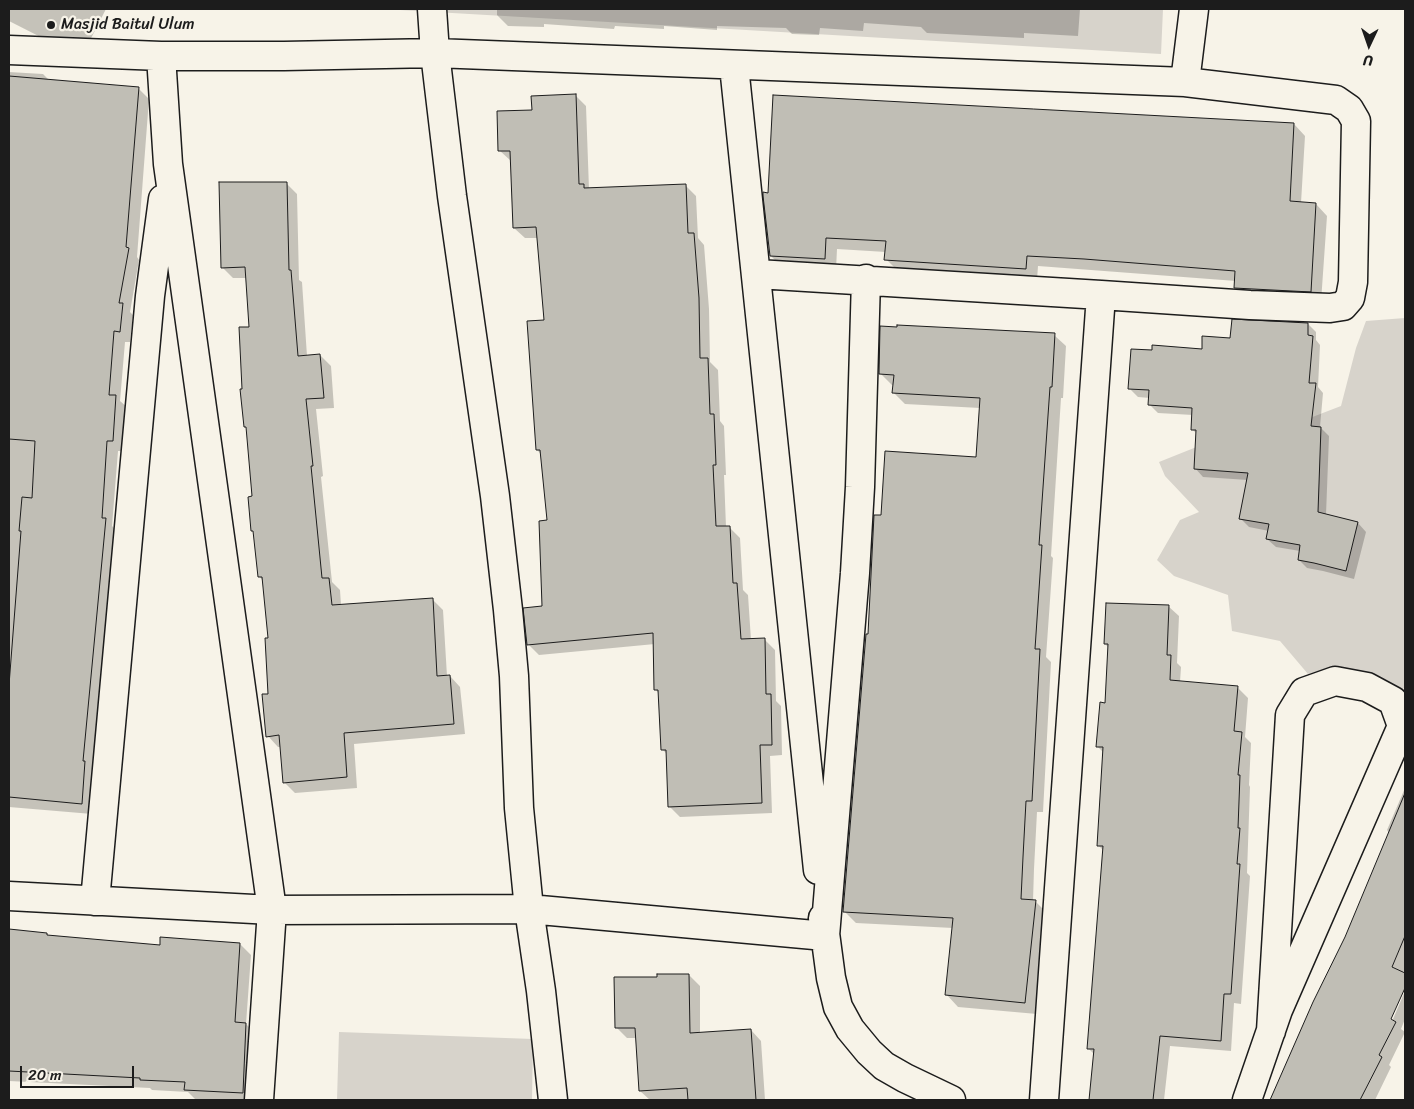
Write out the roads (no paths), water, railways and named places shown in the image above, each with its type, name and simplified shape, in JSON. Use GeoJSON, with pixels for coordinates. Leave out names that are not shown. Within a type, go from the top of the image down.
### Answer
{"type":"FeatureCollection","features":[{"type":"Feature","properties":{"kind":"street"},"geometry":{"type":"LineString","coordinates":[[432,9],[435,53],[452,196],[495,496],[508,610],[514,676],[519,808],[529,910],[541,991],[553,1100]]}},
{"type":"Feature","properties":{"kind":"street"},"geometry":{"type":"LineString","coordinates":[[1185,82],[1194,9]]}},
{"type":"Feature","properties":{"kind":"street"},"geometry":{"type":"LineString","coordinates":[[9,50],[161,56],[435,53],[1185,82],[1336,100],[1349,108],[1356,121],[1352,282],[1350,298],[1343,306],[1330,308],[1250,305],[866,279],[757,274]]}},
{"type":"Feature","properties":{"kind":"street"},"geometry":{"type":"LineString","coordinates":[[161,56],[168,164],[272,910],[259,1100]]}},
{"type":"Feature","properties":{"kind":"street"},"geometry":{"type":"LineString","coordinates":[[734,66],[824,936],[831,978],[838,1007],[850,1030],[869,1052],[884,1066],[951,1100]]}},
{"type":"Feature","properties":{"kind":"street"},"geometry":{"type":"LineString","coordinates":[[95,901],[149,306],[168,164]]}},
{"type":"Feature","properties":{"kind":"street"},"geometry":{"type":"LineString","coordinates":[[824,936],[855,573],[860,487],[866,279]]}},
{"type":"Feature","properties":{"kind":"street"},"geometry":{"type":"LineString","coordinates":[[1044,1100],[1101,295]]}},
{"type":"Feature","properties":{"kind":"street"},"geometry":{"type":"LineString","coordinates":[[1247,1100],[1271,1031],[1402,726],[1394,701],[1367,687],[1335,681],[1304,692],[1290,715],[1271,1031]]}},
{"type":"Feature","properties":{"kind":"street"},"geometry":{"type":"LineString","coordinates":[[9,896],[272,910],[529,910],[824,936]]}},
{"type":"Feature","properties":{"kind":"place","name":"Masjid Baitul Ulum"},"geometry":{"type":"Point","coordinates":[51,25]}}]}
